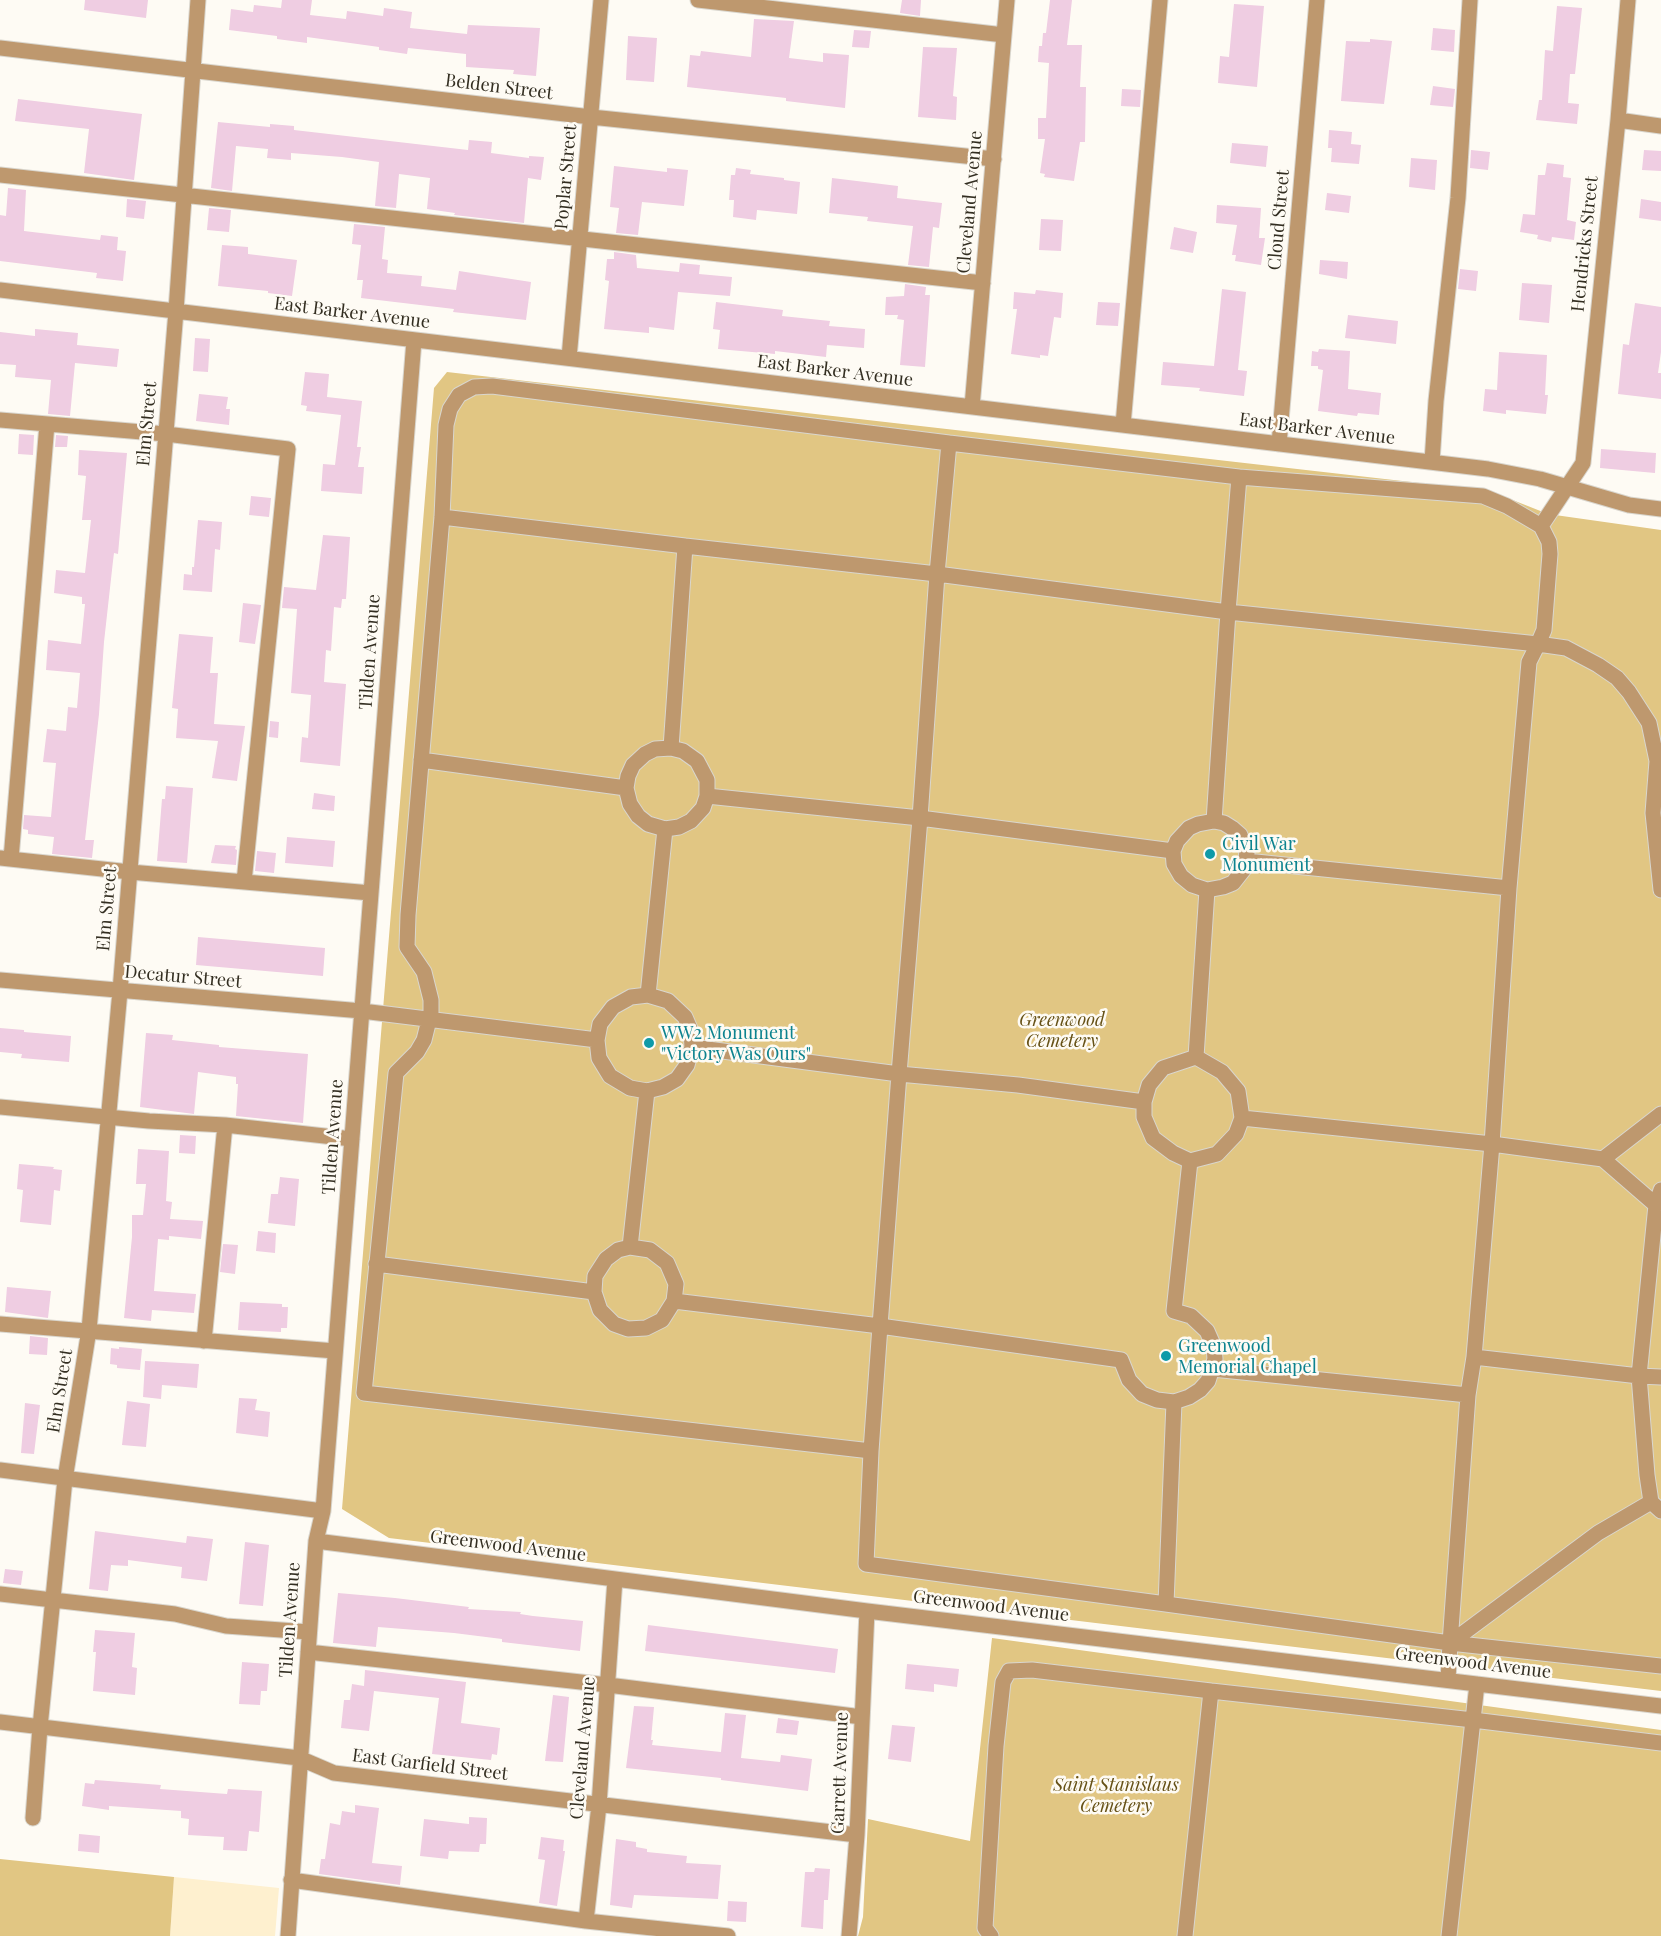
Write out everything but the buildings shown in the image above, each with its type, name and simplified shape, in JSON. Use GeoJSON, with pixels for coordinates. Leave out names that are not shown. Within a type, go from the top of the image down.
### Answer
{"type":"FeatureCollection","features":[{"type":"Feature","properties":{"kind":"street","name":"Elm Street"},"geometry":{"type":"LineString","coordinates":[[33,1818],[65,1479],[89,1330],[109,1117],[176,311],[198,0]]}},
{"type":"Feature","properties":{"kind":"street","name":"Poplar Street"},"geometry":{"type":"LineString","coordinates":[[569,358],[601,0]]}},
{"type":"Feature","properties":{"kind":"street"},"geometry":{"type":"LineString","coordinates":[[698,0],[1004,35]]}},
{"type":"Feature","properties":{"kind":"street","name":"Cleveland Avenue"},"geometry":{"type":"LineString","coordinates":[[972,407],[1007,0]]}},
{"type":"Feature","properties":{"kind":"street"},"geometry":{"type":"LineString","coordinates":[[1122,425],[1160,0]]}},
{"type":"Feature","properties":{"kind":"street","name":"Cloud Street"},"geometry":{"type":"LineString","coordinates":[[1280,444],[1317,0]]}},
{"type":"Feature","properties":{"kind":"street"},"geometry":{"type":"LineString","coordinates":[[1432,462],[1458,198],[1470,0]]}},
{"type":"Feature","properties":{"kind":"street","name":"Hendricks Street"},"geometry":{"type":"LineString","coordinates":[[1541,526],[1582,463],[1618,120],[1628,0]]}},
{"type":"Feature","properties":{"kind":"street","name":"Belden Street"},"geometry":{"type":"LineString","coordinates":[[0,48],[591,117],[994,159]]}},
{"type":"Feature","properties":{"kind":"street"},"geometry":{"type":"LineString","coordinates":[[1618,120],[1661,126]]}},
{"type":"Feature","properties":{"kind":"street"},"geometry":{"type":"LineString","coordinates":[[0,175],[983,283]]}},
{"type":"Feature","properties":{"kind":"street","name":"East Barker Avenue"},"geometry":{"type":"LineString","coordinates":[[0,290],[1488,469],[1540,479],[1629,505],[1661,509]]}},
{"type":"Feature","properties":{"kind":"street","name":"Tilden Avenue"},"geometry":{"type":"LineString","coordinates":[[288,1936],[316,1541],[323,1511],[414,340]]}},
{"type":"Feature","properties":{"kind":"street"},"geometry":{"type":"LineString","coordinates":[[871,1451],[364,1393],[396,1073],[417,1052],[424,1040],[429,1019],[431,1000],[424,972],[407,947],[408,915],[442,517],[446,425],[450,409],[459,395],[474,387],[492,386],[1239,477],[1483,496],[1507,506],[1541,526],[1549,542],[1550,554],[1544,630],[1529,662],[1509,888],[1492,1144],[1474,1357],[1468,1395],[1448,1680]]}},
{"type":"Feature","properties":{"kind":"street"},"geometry":{"type":"LineString","coordinates":[[0,420],[166,434],[288,449],[244,882]]}},
{"type":"Feature","properties":{"kind":"street"},"geometry":{"type":"LineString","coordinates":[[47,424],[5,859],[371,893]]}},
{"type":"Feature","properties":{"kind":"street"},"geometry":{"type":"LineString","coordinates":[[949,443],[880,1326],[866,1564],[1450,1643],[1661,1666]]}},
{"type":"Feature","properties":{"kind":"street"},"geometry":{"type":"LineString","coordinates":[[1214,821],[1239,477]]}},
{"type":"Feature","properties":{"kind":"street"},"geometry":{"type":"LineString","coordinates":[[442,517],[937,574],[1228,612],[1566,648],[1617,678],[1649,723],[1657,760],[1653,813],[1660,887]]}},
{"type":"Feature","properties":{"kind":"street"},"geometry":{"type":"LineString","coordinates":[[671,748],[685,546]]}},
{"type":"Feature","properties":{"kind":"street"},"geometry":{"type":"LineString","coordinates":[[655,749],[683,750],[698,761],[707,780],[707,796],[703,808],[691,821],[678,827],[665,829],[648,824],[638,816],[630,804],[626,788],[633,765],[645,754],[655,749]]}},
{"type":"Feature","properties":{"kind":"street"},"geometry":{"type":"LineString","coordinates":[[421,760],[626,788]]}},
{"type":"Feature","properties":{"kind":"street"},"geometry":{"type":"LineString","coordinates":[[707,796],[920,818],[1173,851]]}},
{"type":"Feature","properties":{"kind":"street"},"geometry":{"type":"LineString","coordinates":[[1214,821],[1224,823],[1240,836],[1247,853],[1240,876],[1233,883],[1207,890],[1191,885],[1181,876],[1174,864],[1173,851],[1177,841],[1189,828],[1214,821]]}},
{"type":"Feature","properties":{"kind":"street"},"geometry":{"type":"LineString","coordinates":[[648,995],[665,829]]}},
{"type":"Feature","properties":{"kind":"street"},"geometry":{"type":"LineString","coordinates":[[1246,861],[1509,888]]}},
{"type":"Feature","properties":{"kind":"street"},"geometry":{"type":"LineString","coordinates":[[1196,1057],[1207,890]]}},
{"type":"Feature","properties":{"kind":"street","name":"Decatur Street"},"geometry":{"type":"LineString","coordinates":[[0,980],[362,1011],[597,1040]]}},
{"type":"Feature","properties":{"kind":"street"},"geometry":{"type":"LineString","coordinates":[[648,995],[668,1001],[685,1017],[691,1031],[692,1047],[687,1065],[676,1079],[663,1087],[647,1091],[630,1089],[610,1076],[599,1058],[597,1040],[600,1024],[614,1006],[631,997],[648,995]]}},
{"type":"Feature","properties":{"kind":"street"},"geometry":{"type":"LineString","coordinates":[[692,1047],[1144,1102]]}},
{"type":"Feature","properties":{"kind":"street"},"geometry":{"type":"LineString","coordinates":[[1196,1057],[1222,1072],[1238,1091],[1242,1118],[1236,1134],[1217,1154],[1190,1161],[1173,1153],[1153,1138],[1144,1118],[1144,1102],[1149,1085],[1163,1068],[1196,1057]]}},
{"type":"Feature","properties":{"kind":"street"},"geometry":{"type":"LineString","coordinates":[[630,1247],[647,1091]]}},
{"type":"Feature","properties":{"kind":"street"},"geometry":{"type":"LineString","coordinates":[[0,1107],[225,1125],[352,1139]]}},
{"type":"Feature","properties":{"kind":"street"},"geometry":{"type":"LineString","coordinates":[[1603,1159],[1661,1114]]}},
{"type":"Feature","properties":{"kind":"street"},"geometry":{"type":"LineString","coordinates":[[1242,1118],[1492,1144],[1603,1159],[1659,1198],[1656,1245],[1639,1376],[1647,1475],[1656,1506],[1598,1533],[1450,1643]]}},
{"type":"Feature","properties":{"kind":"street"},"geometry":{"type":"LineString","coordinates":[[204,1341],[225,1125]]}},
{"type":"Feature","properties":{"kind":"street"},"geometry":{"type":"LineString","coordinates":[[674,1301],[880,1326],[1121,1360],[1129,1380],[1142,1394],[1157,1400],[1174,1402],[1200,1390],[1208,1381],[1213,1369],[1214,1347],[1207,1331],[1191,1316],[1174,1311],[1190,1161]]}},
{"type":"Feature","properties":{"kind":"street"},"geometry":{"type":"LineString","coordinates":[[630,1247],[650,1250],[667,1263],[676,1284],[674,1301],[662,1320],[646,1328],[628,1329],[614,1324],[600,1310],[594,1292],[596,1276],[606,1259],[618,1250],[630,1247]]}},
{"type":"Feature","properties":{"kind":"street"},"geometry":{"type":"LineString","coordinates":[[376,1264],[594,1292]]}},
{"type":"Feature","properties":{"kind":"street"},"geometry":{"type":"LineString","coordinates":[[0,1324],[335,1350]]}},
{"type":"Feature","properties":{"kind":"street"},"geometry":{"type":"LineString","coordinates":[[1474,1357],[1661,1377]]}},
{"type":"Feature","properties":{"kind":"street"},"geometry":{"type":"LineString","coordinates":[[1213,1369],[1468,1395]]}},
{"type":"Feature","properties":{"kind":"street"},"geometry":{"type":"LineString","coordinates":[[1166,1604],[1174,1402]]}},
{"type":"Feature","properties":{"kind":"street"},"geometry":{"type":"LineString","coordinates":[[0,1470],[323,1511]]}},
{"type":"Feature","properties":{"kind":"street","name":"Greenwood Avenue"},"geometry":{"type":"LineString","coordinates":[[316,1541],[867,1611],[1661,1706]]}},
{"type":"Feature","properties":{"kind":"street","name":"Cleveland Avenue"},"geometry":{"type":"LineString","coordinates":[[586,1921],[599,1805],[615,1579]]}},
{"type":"Feature","properties":{"kind":"street"},"geometry":{"type":"LineString","coordinates":[[0,1594],[175,1614],[226,1626],[309,1632]]}},
{"type":"Feature","properties":{"kind":"street","name":"Garrett Avenue"},"geometry":{"type":"LineString","coordinates":[[849,1936],[857,1835],[867,1611]]}},
{"type":"Feature","properties":{"kind":"street"},"geometry":{"type":"LineString","coordinates":[[308,1652],[608,1685],[862,1717]]}},
{"type":"Feature","properties":{"kind":"street"},"geometry":{"type":"LineString","coordinates":[[992,1936],[985,1928],[996,1746],[1003,1682],[1009,1671],[1032,1670],[1661,1743]]}},
{"type":"Feature","properties":{"kind":"street"},"geometry":{"type":"LineString","coordinates":[[1449,1936],[1477,1683]]}},
{"type":"Feature","properties":{"kind":"street"},"geometry":{"type":"LineString","coordinates":[[1185,1936],[1211,1690]]}},
{"type":"Feature","properties":{"kind":"street","name":"East Garfield Street"},"geometry":{"type":"LineString","coordinates":[[0,1722],[300,1758],[334,1773],[857,1835]]}},
{"type":"Feature","properties":{"kind":"street"},"geometry":{"type":"LineString","coordinates":[[291,1880],[586,1921],[728,1936]]}},
{"type":"Feature","properties":{"kind":"shaded area"},"geometry":{"type":"Polygon","coordinates":[[[174,1877],[279,1888],[275,1936],[170,1936],[174,1877]]]}},
{"type":"Feature","properties":{"kind":"green space","name":"Greenwood Cemetery"},"geometry":{"type":"Polygon","coordinates":[[[447,372],[1490,491],[1548,514],[1661,530],[1661,1691],[389,1538],[342,1509],[434,388],[447,372]]]}},
{"type":"Feature","properties":{"kind":"green space","name":"Saint Stanislaus Cemetery"},"geometry":{"type":"Polygon","coordinates":[[[992,1638],[1661,1730],[1661,1936],[858,1936],[863,1917],[868,1819],[970,1841],[992,1638]]]}},
{"type":"Feature","properties":{"kind":"green space"},"geometry":{"type":"Polygon","coordinates":[[[0,1859],[174,1877],[170,1936],[0,1936],[0,1859]]]}},
{"type":"Feature","properties":{"kind":"place","name":"Civil War Monument"},"geometry":{"type":"Point","coordinates":[1210,854]}},
{"type":"Feature","properties":{"kind":"place","name":"WW2 Monument \"Victory Was Ours\""},"geometry":{"type":"Point","coordinates":[649,1043]}},
{"type":"Feature","properties":{"kind":"place","name":"Greenwood Memorial Chapel"},"geometry":{"type":"Point","coordinates":[1166,1356]}}]}
